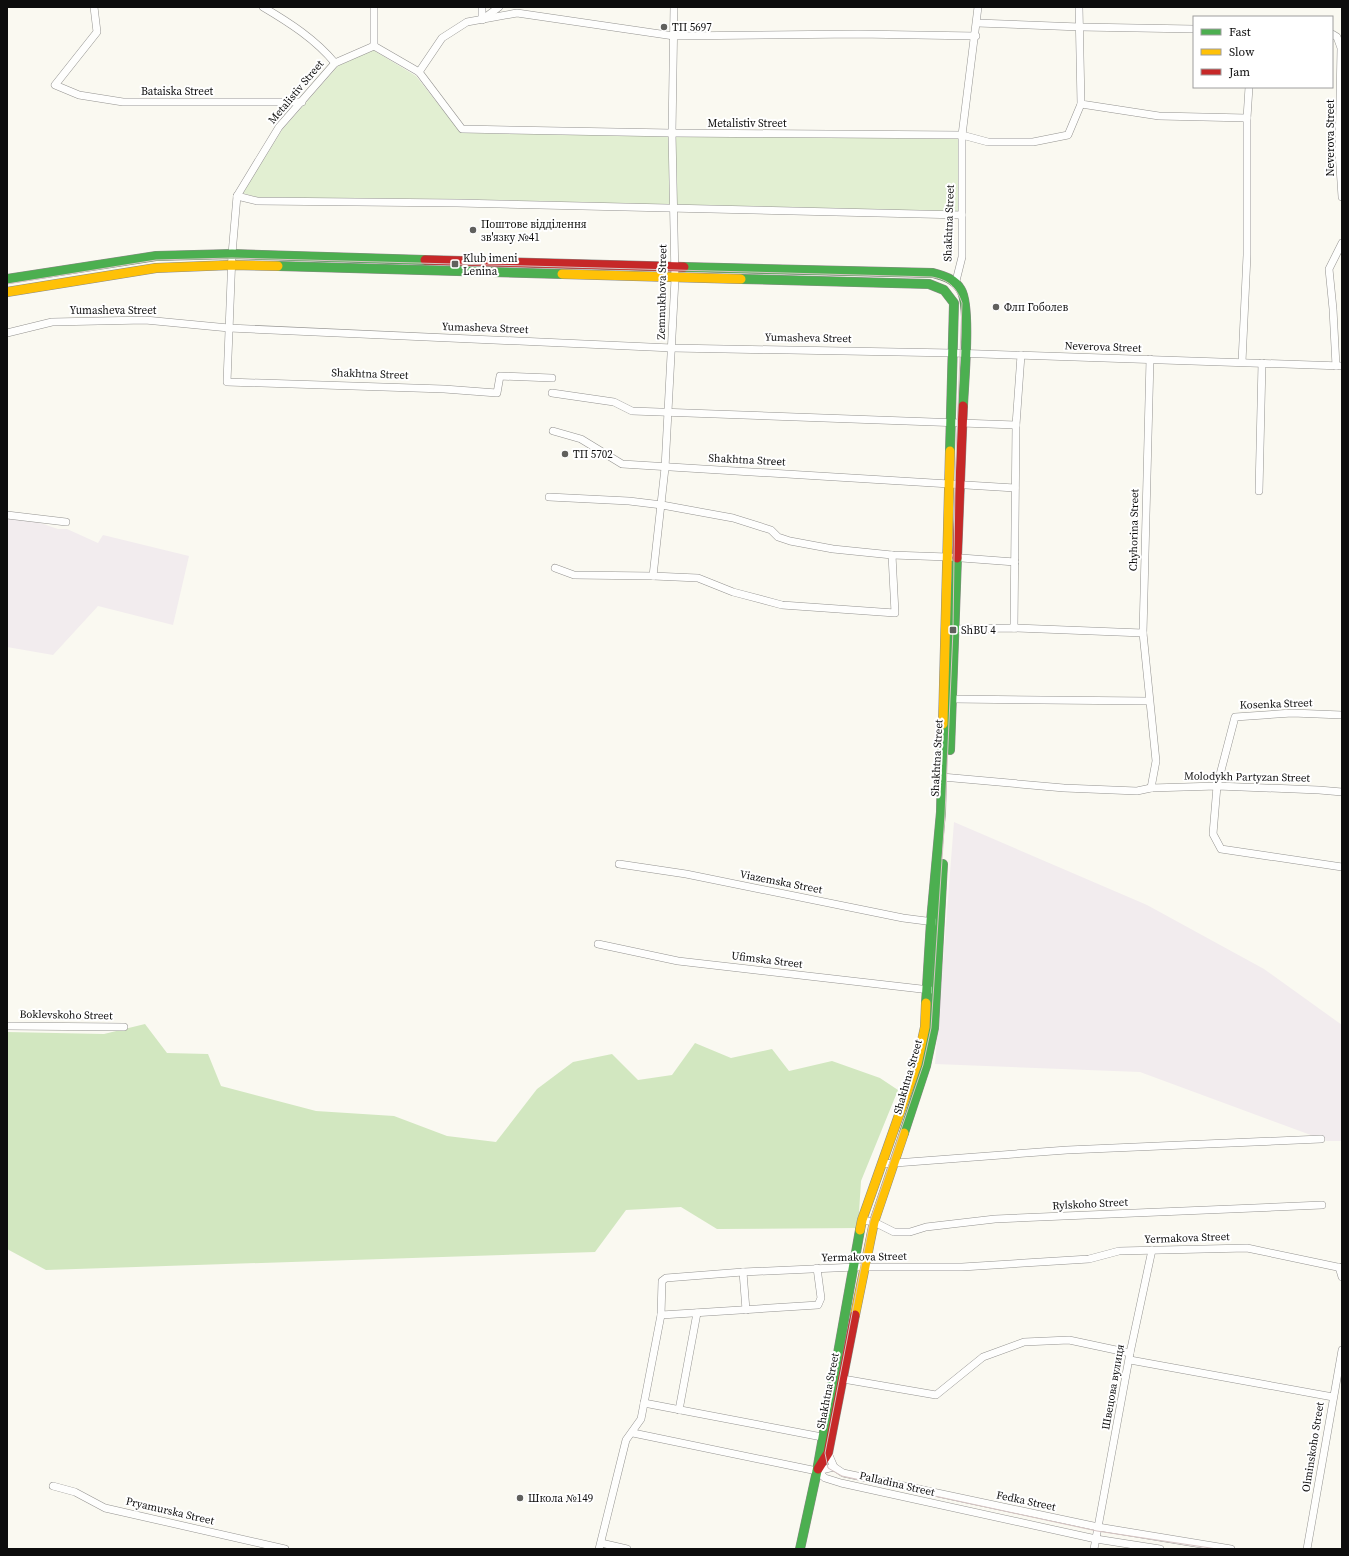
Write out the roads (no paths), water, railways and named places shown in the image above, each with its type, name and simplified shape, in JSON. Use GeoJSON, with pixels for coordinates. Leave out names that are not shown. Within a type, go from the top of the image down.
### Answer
{"type":"FeatureCollection","features":[{"type":"Feature","properties":{"kind":"main road"},"geometry":{"type":"LineString","coordinates":[[7,279],[156,256],[232,254],[932,273],[945,275],[956,281]]}},
{"type":"Feature","properties":{"kind":"main road"},"geometry":{"type":"LineString","coordinates":[[7,292],[156,268],[231,265],[675,279]]}},
{"type":"Feature","properties":{"kind":"main road","name":"Shakhtna Street"},"geometry":{"type":"LineString","coordinates":[[675,279],[930,284],[940,287],[948,292],[954,303],[948,484],[945,777]]}},
{"type":"Feature","properties":{"kind":"main road","name":"Shakhtna Street"},"geometry":{"type":"LineString","coordinates":[[800,1549],[817,1471],[852,1267],[862,1220],[917,1064],[931,990],[956,629],[959,485],[963,422],[966,302],[956,281]]}},
{"type":"Feature","properties":{"kind":"main road","name":"Shakhtna Street"},"geometry":{"type":"LineString","coordinates":[[817,1471],[828,1453],[864,1266],[874,1222],[926,1066],[934,1028],[931,990]]}},
{"type":"Feature","properties":{"kind":"street"},"geometry":{"type":"LineString","coordinates":[[94,7],[100,7]]}},
{"type":"Feature","properties":{"kind":"street","name":"Bataiska Street"},"geometry":{"type":"LineString","coordinates":[[94,7],[97,32],[55,85],[79,95],[123,102],[302,102]]}},
{"type":"Feature","properties":{"kind":"street"},"geometry":{"type":"LineString","coordinates":[[263,7],[288,21],[322,47],[336,62]]}},
{"type":"Feature","properties":{"kind":"street"},"geometry":{"type":"LineString","coordinates":[[374,7],[374,46]]}},
{"type":"Feature","properties":{"kind":"street"},"geometry":{"type":"LineString","coordinates":[[482,7],[482,20]]}},
{"type":"Feature","properties":{"kind":"street"},"geometry":{"type":"LineString","coordinates":[[482,20],[499,7]]}},
{"type":"Feature","properties":{"kind":"street","name":"Zemnukhova Street"},"geometry":{"type":"LineString","coordinates":[[653,576],[666,468],[675,279],[672,133],[674,7]]}},
{"type":"Feature","properties":{"kind":"street","name":"Shakhtna Street"},"geometry":{"type":"LineString","coordinates":[[956,281],[962,257],[962,135],[976,36],[978,7]]}},
{"type":"Feature","properties":{"kind":"street"},"geometry":{"type":"LineString","coordinates":[[1079,7],[1081,104],[1159,116],[1248,118]]}},
{"type":"Feature","properties":{"kind":"street"},"geometry":{"type":"LineString","coordinates":[[419,72],[442,38],[468,22],[517,13],[674,36],[850,34],[976,36]]}},
{"type":"Feature","properties":{"kind":"street"},"geometry":{"type":"LineString","coordinates":[[977,23],[1193,29]]}},
{"type":"Feature","properties":{"kind":"street","name":"Neverova Street"},"geometry":{"type":"LineString","coordinates":[[1333,35],[1337,37],[1341,48],[1339,152],[1342,197]]}},
{"type":"Feature","properties":{"kind":"street","name":"Metalistiv Street"},"geometry":{"type":"LineString","coordinates":[[237,196],[279,127],[336,62],[374,46],[419,72],[462,129],[672,133],[962,135],[988,142],[1033,142],[1068,135],[1081,104]]}},
{"type":"Feature","properties":{"kind":"street"},"geometry":{"type":"LineString","coordinates":[[1242,362],[1247,255],[1249,88]]}},
{"type":"Feature","properties":{"kind":"street"},"geometry":{"type":"LineString","coordinates":[[229,328],[231,265],[237,196],[257,201],[452,203],[962,216]]}},
{"type":"Feature","properties":{"kind":"street","name":"Neverova Street"},"geometry":{"type":"LineString","coordinates":[[964,353],[1339,366],[1329,269],[1342,243]]}},
{"type":"Feature","properties":{"kind":"street","name":"Yumasheva Street"},"geometry":{"type":"LineString","coordinates":[[7,333],[52,322],[145,320],[229,328],[672,348],[964,353]]}},
{"type":"Feature","properties":{"kind":"street","name":"Shakhtna Street"},"geometry":{"type":"LineString","coordinates":[[229,328],[227,382],[444,389],[497,393],[500,376],[552,378]]}},
{"type":"Feature","properties":{"kind":"street"},"geometry":{"type":"LineString","coordinates":[[1014,628],[1016,425],[1020,355]]}},
{"type":"Feature","properties":{"kind":"street","name":"Chyhorina Street"},"geometry":{"type":"LineString","coordinates":[[1150,359],[1142,633],[1156,761],[1151,788]]}},
{"type":"Feature","properties":{"kind":"street"},"geometry":{"type":"LineString","coordinates":[[1260,491],[1262,363]]}},
{"type":"Feature","properties":{"kind":"street"},"geometry":{"type":"LineString","coordinates":[[552,393],[614,402],[632,411],[950,421],[1016,425]]}},
{"type":"Feature","properties":{"kind":"street","name":"Shakhtna Street"},"geometry":{"type":"LineString","coordinates":[[553,431],[581,439],[622,464],[666,468],[771,472],[832,478],[1015,488]]}},
{"type":"Feature","properties":{"kind":"street"},"geometry":{"type":"LineString","coordinates":[[549,497],[629,501],[662,505],[733,518],[771,530],[778,537],[790,541],[834,549],[892,555],[948,557],[1014,562]]}},
{"type":"Feature","properties":{"kind":"street"},"geometry":{"type":"LineString","coordinates":[[7,515],[66,522]]}},
{"type":"Feature","properties":{"kind":"street"},"geometry":{"type":"LineString","coordinates":[[555,568],[574,575],[698,578],[733,592],[782,605],[895,613],[892,555]]}},
{"type":"Feature","properties":{"kind":"street"},"geometry":{"type":"LineString","coordinates":[[947,631],[956,629],[1014,628],[1142,633]]}},
{"type":"Feature","properties":{"kind":"street"},"geometry":{"type":"LineString","coordinates":[[952,699],[1150,701]]}},
{"type":"Feature","properties":{"kind":"street","name":"Kosenka Street"},"geometry":{"type":"LineString","coordinates":[[1217,786],[1235,717],[1292,713],[1342,714]]}},
{"type":"Feature","properties":{"kind":"street"},"geometry":{"type":"LineString","coordinates":[[945,777],[1064,788],[1137,791],[1151,788]]}},
{"type":"Feature","properties":{"kind":"street"},"geometry":{"type":"LineString","coordinates":[[1217,786],[1213,834],[1221,849],[1342,867]]}},
{"type":"Feature","properties":{"kind":"street","name":"Molodykh Partyzan Street"},"geometry":{"type":"LineString","coordinates":[[1151,788],[1217,786],[1342,792]]}},
{"type":"Feature","properties":{"kind":"street","name":"Viazemska Street"},"geometry":{"type":"LineString","coordinates":[[619,864],[686,874],[902,918],[935,921]]}},
{"type":"Feature","properties":{"kind":"street","name":"Ufimska Street"},"geometry":{"type":"LineString","coordinates":[[598,944],[678,961],[931,990]]}},
{"type":"Feature","properties":{"kind":"street","name":"Boklevskoho Street"},"geometry":{"type":"LineString","coordinates":[[7,1026],[124,1027]]}},
{"type":"Feature","properties":{"kind":"street"},"geometry":{"type":"LineString","coordinates":[[882,1164],[1067,1150],[1321,1139]]}},
{"type":"Feature","properties":{"kind":"street","name":"Rylskoho Street"},"geometry":{"type":"LineString","coordinates":[[862,1220],[874,1222],[894,1232],[910,1232],[926,1227],[995,1220],[1322,1205]]}},
{"type":"Feature","properties":{"kind":"street","name":"Yermakova Street"},"geometry":{"type":"LineString","coordinates":[[600,1546],[626,1440],[633,1433],[641,1419],[662,1315],[662,1281],[666,1278],[743,1272],[864,1266],[962,1267],[1089,1259],[1119,1251],[1247,1248],[1341,1267]]}},
{"type":"Feature","properties":{"kind":"street","name":"Швецова вулиця"},"geometry":{"type":"LineString","coordinates":[[1094,1549],[1130,1357],[1152,1250]]}},
{"type":"Feature","properties":{"kind":"street"},"geometry":{"type":"LineString","coordinates":[[1341,1267],[1342,1277]]}},
{"type":"Feature","properties":{"kind":"street"},"geometry":{"type":"LineString","coordinates":[[662,1315],[818,1305],[821,1298],[817,1268]]}},
{"type":"Feature","properties":{"kind":"street"},"geometry":{"type":"LineString","coordinates":[[743,1272],[746,1310]]}},
{"type":"Feature","properties":{"kind":"street"},"geometry":{"type":"LineString","coordinates":[[679,1410],[697,1313]]}},
{"type":"Feature","properties":{"kind":"street"},"geometry":{"type":"LineString","coordinates":[[843,1379],[936,1395],[983,1357],[1024,1342],[1069,1340],[1130,1357],[1333,1397]]}},
{"type":"Feature","properties":{"kind":"street","name":"Olminskoho Street"},"geometry":{"type":"LineString","coordinates":[[1307,1549],[1342,1350]]}},
{"type":"Feature","properties":{"kind":"street"},"geometry":{"type":"LineString","coordinates":[[644,1403],[822,1437]]}},
{"type":"Feature","properties":{"kind":"street","name":"Palladina Street"},"geometry":{"type":"LineString","coordinates":[[633,1433],[817,1471],[825,1478],[841,1483],[1096,1539],[1160,1549]]}},
{"type":"Feature","properties":{"kind":"street"},"geometry":{"type":"LineString","coordinates":[[817,1471],[834,1466],[828,1453]]}},
{"type":"Feature","properties":{"kind":"street","name":"Fedka Street"},"geometry":{"type":"LineString","coordinates":[[834,1466],[843,1473],[1098,1527],[1232,1549]]}},
{"type":"Feature","properties":{"kind":"street","name":"Pryamurska Street"},"geometry":{"type":"LineString","coordinates":[[53,1486],[75,1492],[105,1508],[285,1549]]}},
{"type":"Feature","properties":{"kind":"street"},"geometry":{"type":"LineString","coordinates":[[600,1546],[627,1549]]}},
{"type":"Feature","properties":{"kind":"tram line"},"geometry":{"type":"LineString","coordinates":[[7,284],[156,260],[232,258],[932,277],[943,280],[954,288],[962,303],[955,485],[953,630],[945,814],[931,1028],[923,1065],[870,1221],[825,1453],[828,1468],[842,1476],[1097,1531],[1217,1549]]}},
{"type":"Feature","properties":{"kind":"place","name":"ТП 5697"},"geometry":{"type":"Point","coordinates":[664,27]}},
{"type":"Feature","properties":{"kind":"place","name":"Поштове відділення зв'язку №41"},"geometry":{"type":"Point","coordinates":[473,230]}},
{"type":"Feature","properties":{"kind":"place","name":"Klub imeni Lenina"},"geometry":{"type":"Point","coordinates":[455,264]}},
{"type":"Feature","properties":{"kind":"place","name":"Флп Гоболев"},"geometry":{"type":"Point","coordinates":[996,307]}},
{"type":"Feature","properties":{"kind":"place","name":"ТП 5702"},"geometry":{"type":"Point","coordinates":[565,454]}},
{"type":"Feature","properties":{"kind":"place","name":"ShBU 4"},"geometry":{"type":"Point","coordinates":[953,630]}},
{"type":"Feature","properties":{"kind":"place","name":"Школа №149"},"geometry":{"type":"Point","coordinates":[520,1498]}}]}
